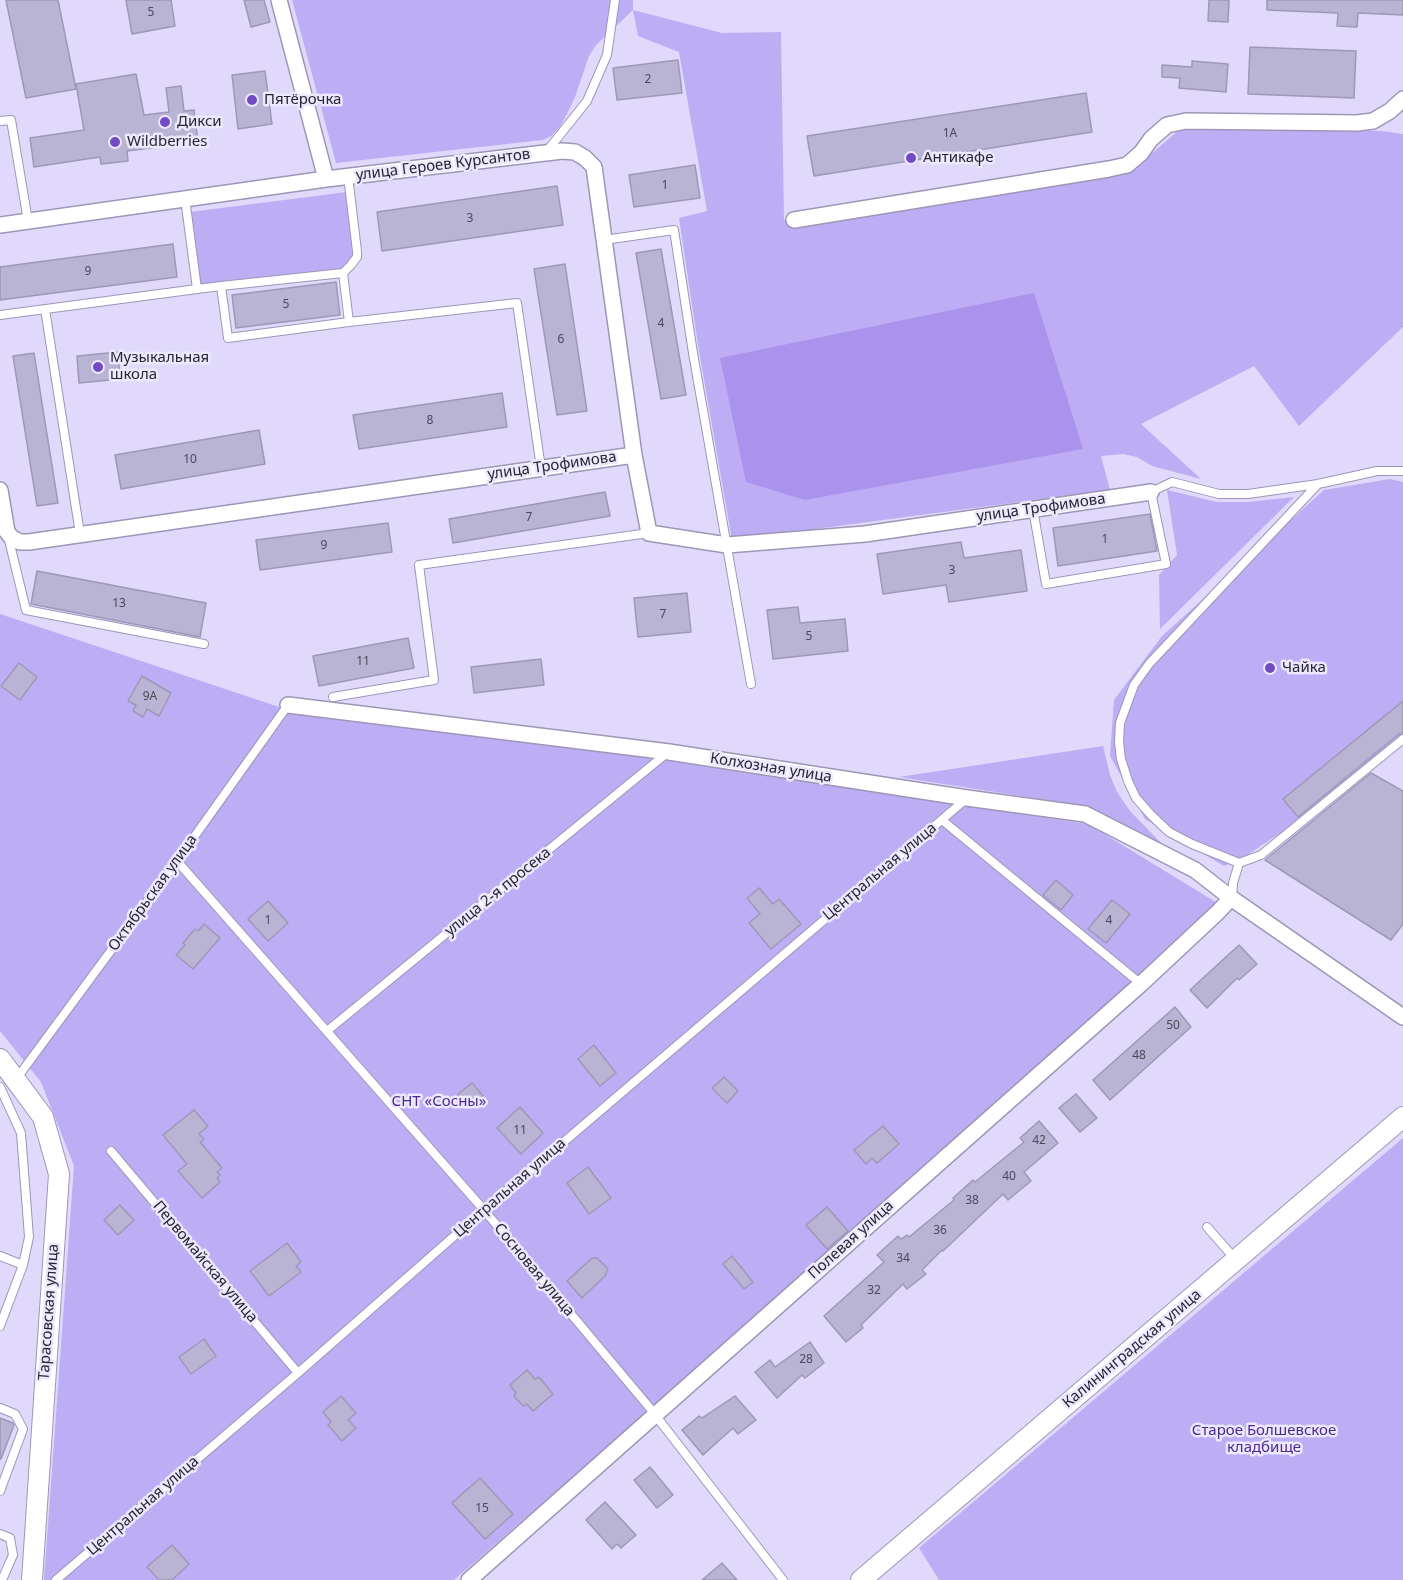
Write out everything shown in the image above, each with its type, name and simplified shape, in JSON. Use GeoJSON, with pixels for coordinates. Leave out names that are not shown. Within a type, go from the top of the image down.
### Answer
{"type":"FeatureCollection","features":[{"type":"Feature","properties":{"kind":"street"},"geometry":{"type":"LineString","coordinates":[[279,0],[326,179]]}},
{"type":"Feature","properties":{"kind":"street"},"geometry":{"type":"LineString","coordinates":[[794,220],[1109,170],[1127,165],[1167,125],[1186,121],[1357,123],[1373,121],[1390,111],[1403,99]]}},
{"type":"Feature","properties":{"kind":"street","name":"улица Героев Курсантов"},"geometry":{"type":"LineString","coordinates":[[0,225],[348,176],[568,150],[585,158],[594,167],[634,455]]}},
{"type":"Feature","properties":{"kind":"street","name":"улица Трофимова"},"geometry":{"type":"LineString","coordinates":[[7,532],[20,542],[634,455],[649,534],[727,545],[865,534],[1151,492]]}},
{"type":"Feature","properties":{"kind":"street"},"geometry":{"type":"LineString","coordinates":[[0,490],[7,532]]}},
{"type":"Feature","properties":{"kind":"street","name":"Колхозная улица"},"geometry":{"type":"LineString","coordinates":[[288,705],[669,752],[1085,814],[1195,870],[1403,1017]]}},
{"type":"Feature","properties":{"kind":"street","name":"Полевая улица"},"geometry":{"type":"LineString","coordinates":[[469,1580],[1141,984],[1232,898]]}},
{"type":"Feature","properties":{"kind":"street","name":"Тарасовская улица"},"geometry":{"type":"LineString","coordinates":[[0,1059],[8,1083],[43,1117],[59,1174],[32,1580]]}},
{"type":"Feature","properties":{"kind":"street","name":"Калининградская улица"},"geometry":{"type":"LineString","coordinates":[[861,1580],[1218,1280],[1236,1260],[1403,1118]]}},
{"type":"Feature","properties":{"kind":"lane"},"geometry":{"type":"LineString","coordinates":[[546,153],[587,101],[607,55],[615,0]]}},
{"type":"Feature","properties":{"kind":"lane"},"geometry":{"type":"LineString","coordinates":[[0,121],[10,120],[28,221]]}},
{"type":"Feature","properties":{"kind":"lane"},"geometry":{"type":"LineString","coordinates":[[0,315],[221,286],[343,273],[357,257],[348,176]]}},
{"type":"Feature","properties":{"kind":"lane"},"geometry":{"type":"LineString","coordinates":[[185,198],[197,289]]}},
{"type":"Feature","properties":{"kind":"lane"},"geometry":{"type":"LineString","coordinates":[[604,240],[674,230],[693,354],[751,684]]}},
{"type":"Feature","properties":{"kind":"lane"},"geometry":{"type":"LineString","coordinates":[[343,273],[349,322]]}},
{"type":"Feature","properties":{"kind":"lane"},"geometry":{"type":"LineString","coordinates":[[221,286],[228,338],[517,303],[541,468]]}},
{"type":"Feature","properties":{"kind":"lane"},"geometry":{"type":"LineString","coordinates":[[45,309],[80,534]]}},
{"type":"Feature","properties":{"kind":"lane"},"geometry":{"type":"LineString","coordinates":[[1033,509],[1046,584],[1166,564],[1151,492],[1172,482],[1219,494],[1248,494],[1318,484],[1377,471],[1403,471]]}},
{"type":"Feature","properties":{"kind":"lane"},"geometry":{"type":"LineString","coordinates":[[1318,484],[1149,664],[1134,685],[1120,723],[1121,759],[1128,782],[1136,798],[1169,832],[1239,863],[1261,855],[1403,739]]}},
{"type":"Feature","properties":{"kind":"lane"},"geometry":{"type":"LineString","coordinates":[[7,532],[27,610],[204,644]]}},
{"type":"Feature","properties":{"kind":"lane"},"geometry":{"type":"LineString","coordinates":[[333,697],[434,680],[418,566],[649,534]]}},
{"type":"Feature","properties":{"kind":"lane","name":"Октябрьская улица"},"geometry":{"type":"LineString","coordinates":[[8,1083],[177,861],[288,705]]}},
{"type":"Feature","properties":{"kind":"lane","name":"улица 2-я просека"},"geometry":{"type":"LineString","coordinates":[[327,1031],[669,752]]}},
{"type":"Feature","properties":{"kind":"lane","name":"Центральная улица"},"geometry":{"type":"LineString","coordinates":[[56,1580],[484,1210],[967,798]]}},
{"type":"Feature","properties":{"kind":"lane"},"geometry":{"type":"LineString","coordinates":[[942,820],[1141,984]]}},
{"type":"Feature","properties":{"kind":"lane","name":"Сосновая улица"},"geometry":{"type":"LineString","coordinates":[[177,861],[484,1210],[655,1414],[783,1580]]}},
{"type":"Feature","properties":{"kind":"lane"},"geometry":{"type":"LineString","coordinates":[[1232,898],[1233,883],[1239,863]]}},
{"type":"Feature","properties":{"kind":"lane"},"geometry":{"type":"LineString","coordinates":[[0,1326],[23,1265],[29,1237],[21,1133],[8,1083]]}},
{"type":"Feature","properties":{"kind":"lane","name":"Первомайская улица"},"geometry":{"type":"LineString","coordinates":[[111,1151],[298,1373]]}},
{"type":"Feature","properties":{"kind":"lane"},"geometry":{"type":"LineString","coordinates":[[1207,1227],[1236,1260]]}},
{"type":"Feature","properties":{"kind":"lane"},"geometry":{"type":"LineString","coordinates":[[0,1256],[23,1265]]}},
{"type":"Feature","properties":{"kind":"lane"},"geometry":{"type":"LineString","coordinates":[[0,1408],[15,1414],[23,1429],[0,1491]]}},
{"type":"Feature","properties":{"kind":"lane"},"geometry":{"type":"LineString","coordinates":[[0,1534],[10,1538],[13,1555],[2,1580]]}},
{"type":"Feature","properties":{"kind":"green space"},"geometry":{"type":"Polygon","coordinates":[[[292,0],[633,0],[633,10],[596,45],[589,56],[567,114],[551,136],[543,140],[336,163],[292,0]]]}},
{"type":"Feature","properties":{"kind":"green space"},"geometry":{"type":"Polygon","coordinates":[[[633,10],[722,33],[781,32],[784,220],[794,223],[1133,170],[1181,128],[1382,131],[1403,134],[1403,327],[1299,426],[1254,366],[1141,424],[1201,479],[1152,466],[1137,457],[1123,454],[1101,456],[1110,490],[732,540],[698,345],[679,218],[707,211],[679,52],[638,36],[633,10]]]}},
{"type":"Feature","properties":{"kind":"green space"},"geometry":{"type":"Polygon","coordinates":[[[347,192],[354,257],[342,270],[200,286],[190,212],[347,192]]]}},
{"type":"Feature","properties":{"kind":"green space","name":"Чайка"},"geometry":{"type":"Polygon","coordinates":[[[1390,479],[1403,482],[1403,738],[1300,820],[1241,859],[1224,866],[1145,819],[1110,756],[1114,700],[1162,636],[1324,490],[1390,479]]]}},
{"type":"Feature","properties":{"kind":"green space"},"geometry":{"type":"Polygon","coordinates":[[[1167,490],[1217,502],[1248,502],[1294,497],[1160,629],[1159,575],[1177,555],[1167,490]]]}},
{"type":"Feature","properties":{"kind":"green space","name":"СНТ «Сосны»"},"geometry":{"type":"Polygon","coordinates":[[[0,614],[300,714],[435,728],[1088,824],[1219,904],[1095,1021],[454,1580],[44,1580],[74,1166],[41,1082],[0,1031],[0,614]]]}},
{"type":"Feature","properties":{"kind":"green space"},"geometry":{"type":"Polygon","coordinates":[[[1103,746],[1117,792],[1130,811],[1163,845],[1085,806],[899,777],[1103,746]]]}},
{"type":"Feature","properties":{"kind":"green space","name":"Старое Болшевское кладбище"},"geometry":{"type":"Polygon","coordinates":[[[1403,1138],[1403,1580],[939,1580],[919,1548],[1403,1138]]]}},
{"type":"Feature","properties":{"kind":"shaded area"},"geometry":{"type":"Polygon","coordinates":[[[1034,293],[1083,449],[805,500],[746,482],[720,358],[1034,293]]]}},
{"type":"Feature","properties":{"kind":"building"},"geometry":{"type":"Polygon","coordinates":[[[6,0],[58,0],[76,89],[26,98],[6,0]]]}},
{"type":"Feature","properties":{"kind":"building"},"geometry":{"type":"Polygon","coordinates":[[[126,0],[171,0],[175,26],[132,34],[126,0]]]}},
{"type":"Feature","properties":{"kind":"building"},"geometry":{"type":"Polygon","coordinates":[[[244,0],[264,0],[270,22],[251,27],[244,0]]]}},
{"type":"Feature","properties":{"kind":"building"},"geometry":{"type":"Polygon","coordinates":[[[1209,0],[1229,0],[1228,22],[1208,21],[1209,0]]]}},
{"type":"Feature","properties":{"kind":"building"},"geometry":{"type":"Polygon","coordinates":[[[1267,0],[1403,0],[1403,15],[1358,13],[1357,27],[1337,26],[1338,13],[1267,10],[1267,0]]]}},
{"type":"Feature","properties":{"kind":"building"},"geometry":{"type":"Polygon","coordinates":[[[1250,47],[1356,51],[1354,98],[1248,94],[1250,47]]]}},
{"type":"Feature","properties":{"kind":"building"},"geometry":{"type":"Polygon","coordinates":[[[678,60],[682,93],[617,100],[613,68],[678,60]]]}},
{"type":"Feature","properties":{"kind":"building"},"geometry":{"type":"Polygon","coordinates":[[[1192,61],[1228,64],[1226,92],[1179,88],[1180,78],[1162,77],[1162,65],[1192,67],[1192,61]]]}},
{"type":"Feature","properties":{"kind":"building","name":"Пятёрочка"},"geometry":{"type":"Polygon","coordinates":[[[265,71],[272,124],[238,129],[232,75],[265,71]]]}},
{"type":"Feature","properties":{"kind":"building"},"geometry":{"type":"Polygon","coordinates":[[[136,74],[144,115],[169,112],[166,88],[181,86],[184,111],[194,110],[198,142],[127,151],[128,161],[101,164],[100,157],[34,167],[30,138],[84,130],[76,84],[136,74]]]}},
{"type":"Feature","properties":{"kind":"building"},"geometry":{"type":"Polygon","coordinates":[[[1086,93],[1092,132],[814,176],[807,136],[1086,93]]]}},
{"type":"Feature","properties":{"kind":"building"},"geometry":{"type":"Polygon","coordinates":[[[695,165],[700,198],[634,207],[629,175],[695,165]]]}},
{"type":"Feature","properties":{"kind":"building"},"geometry":{"type":"Polygon","coordinates":[[[557,186],[563,225],[382,251],[377,212],[557,186]]]}},
{"type":"Feature","properties":{"kind":"building"},"geometry":{"type":"Polygon","coordinates":[[[173,244],[177,277],[0,300],[0,267],[173,244]]]}},
{"type":"Feature","properties":{"kind":"building"},"geometry":{"type":"Polygon","coordinates":[[[661,249],[686,395],[661,399],[636,253],[661,249]]]}},
{"type":"Feature","properties":{"kind":"building"},"geometry":{"type":"Polygon","coordinates":[[[565,264],[587,411],[557,415],[534,269],[565,264]]]}},
{"type":"Feature","properties":{"kind":"building"},"geometry":{"type":"Polygon","coordinates":[[[336,282],[340,315],[236,328],[232,295],[336,282]]]}},
{"type":"Feature","properties":{"kind":"building","name":"Музыкальная школа"},"geometry":{"type":"Polygon","coordinates":[[[118,352],[120,379],[79,383],[77,356],[118,352]]]}},
{"type":"Feature","properties":{"kind":"building"},"geometry":{"type":"Polygon","coordinates":[[[34,353],[58,503],[37,506],[13,356],[34,353]]]}},
{"type":"Feature","properties":{"kind":"building"},"geometry":{"type":"Polygon","coordinates":[[[502,393],[507,427],[359,449],[353,415],[502,393]]]}},
{"type":"Feature","properties":{"kind":"building"},"geometry":{"type":"Polygon","coordinates":[[[259,430],[265,464],[121,489],[115,455],[259,430]]]}},
{"type":"Feature","properties":{"kind":"building"},"geometry":{"type":"Polygon","coordinates":[[[605,492],[610,516],[453,543],[449,519],[605,492]]]}},
{"type":"Feature","properties":{"kind":"building"},"geometry":{"type":"Polygon","coordinates":[[[1150,514],[1157,551],[1058,566],[1053,528],[1150,514]]]}},
{"type":"Feature","properties":{"kind":"building"},"geometry":{"type":"Polygon","coordinates":[[[388,523],[392,552],[260,570],[256,540],[388,523]]]}},
{"type":"Feature","properties":{"kind":"building"},"geometry":{"type":"Polygon","coordinates":[[[961,542],[964,558],[1021,550],[1027,591],[949,602],[946,585],[883,594],[877,554],[961,542]]]}},
{"type":"Feature","properties":{"kind":"building"},"geometry":{"type":"Polygon","coordinates":[[[37,571],[206,603],[200,637],[31,604],[37,571]]]}},
{"type":"Feature","properties":{"kind":"building"},"geometry":{"type":"Polygon","coordinates":[[[687,593],[691,632],[638,637],[634,598],[687,593]]]}},
{"type":"Feature","properties":{"kind":"building"},"geometry":{"type":"Polygon","coordinates":[[[798,607],[800,623],[845,619],[848,651],[773,659],[767,610],[798,607]]]}},
{"type":"Feature","properties":{"kind":"building"},"geometry":{"type":"Polygon","coordinates":[[[408,638],[414,668],[319,686],[313,656],[408,638]]]}},
{"type":"Feature","properties":{"kind":"building"},"geometry":{"type":"Polygon","coordinates":[[[541,659],[544,685],[474,693],[471,667],[541,659]]]}},
{"type":"Feature","properties":{"kind":"building"},"geometry":{"type":"Polygon","coordinates":[[[19,663],[37,677],[20,700],[1,686],[19,663]]]}},
{"type":"Feature","properties":{"kind":"building"},"geometry":{"type":"Polygon","coordinates":[[[142,676],[171,693],[159,716],[147,709],[143,717],[133,711],[136,705],[128,701],[142,676]]]}},
{"type":"Feature","properties":{"kind":"building"},"geometry":{"type":"Polygon","coordinates":[[[1403,701],[1403,733],[1298,817],[1283,799],[1403,701]]]}},
{"type":"Feature","properties":{"kind":"building"},"geometry":{"type":"Polygon","coordinates":[[[1371,773],[1403,791],[1403,924],[1391,940],[1265,860],[1371,773]]]}},
{"type":"Feature","properties":{"kind":"building"},"geometry":{"type":"Polygon","coordinates":[[[1056,880],[1073,895],[1061,910],[1043,895],[1056,880]]]}},
{"type":"Feature","properties":{"kind":"building"},"geometry":{"type":"Polygon","coordinates":[[[759,888],[773,904],[779,899],[801,924],[771,949],[749,923],[760,914],[747,898],[759,888]]]}},
{"type":"Feature","properties":{"kind":"building"},"geometry":{"type":"Polygon","coordinates":[[[1112,900],[1130,914],[1106,943],[1088,929],[1112,900]]]}},
{"type":"Feature","properties":{"kind":"building"},"geometry":{"type":"Polygon","coordinates":[[[268,901],[288,923],[268,941],[248,919],[268,901]]]}},
{"type":"Feature","properties":{"kind":"building"},"geometry":{"type":"Polygon","coordinates":[[[204,924],[220,938],[193,969],[176,955],[195,929],[198,931],[204,924]]]}},
{"type":"Feature","properties":{"kind":"building"},"geometry":{"type":"Polygon","coordinates":[[[1239,945],[1257,964],[1239,980],[1237,978],[1207,1008],[1190,990],[1239,945]]]}},
{"type":"Feature","properties":{"kind":"building"},"geometry":{"type":"Polygon","coordinates":[[[1175,1007],[1191,1027],[1110,1100],[1093,1080],[1175,1007]]]}},
{"type":"Feature","properties":{"kind":"building"},"geometry":{"type":"Polygon","coordinates":[[[594,1045],[616,1073],[600,1086],[578,1059],[594,1045]]]}},
{"type":"Feature","properties":{"kind":"building"},"geometry":{"type":"Polygon","coordinates":[[[724,1077],[738,1091],[727,1103],[712,1088],[724,1077]]]}},
{"type":"Feature","properties":{"kind":"building"},"geometry":{"type":"Polygon","coordinates":[[[472,1083],[483,1096],[469,1108],[458,1094],[472,1083]]]}},
{"type":"Feature","properties":{"kind":"building"},"geometry":{"type":"Polygon","coordinates":[[[1076,1094],[1097,1118],[1080,1132],[1059,1108],[1076,1094]]]}},
{"type":"Feature","properties":{"kind":"building"},"geometry":{"type":"Polygon","coordinates":[[[520,1107],[543,1133],[521,1154],[497,1128],[520,1107]]]}},
{"type":"Feature","properties":{"kind":"building"},"geometry":{"type":"Polygon","coordinates":[[[194,1110],[208,1126],[199,1134],[204,1139],[200,1142],[222,1168],[217,1172],[220,1175],[217,1178],[220,1182],[202,1198],[178,1171],[187,1164],[163,1135],[194,1110]]]}},
{"type":"Feature","properties":{"kind":"building"},"geometry":{"type":"Polygon","coordinates":[[[1039,1121],[1058,1143],[1024,1172],[1031,1181],[1008,1200],[1003,1194],[922,1270],[926,1274],[907,1289],[903,1284],[861,1325],[863,1328],[846,1342],[824,1316],[884,1262],[877,1255],[898,1236],[901,1239],[907,1235],[909,1237],[954,1200],[953,1198],[973,1180],[975,1182],[1024,1142],[1020,1138],[1039,1121]]]}},
{"type":"Feature","properties":{"kind":"building"},"geometry":{"type":"Polygon","coordinates":[[[883,1126],[899,1144],[877,1163],[872,1158],[866,1164],[854,1150],[883,1126]]]}},
{"type":"Feature","properties":{"kind":"building"},"geometry":{"type":"Polygon","coordinates":[[[588,1167],[611,1198],[589,1214],[567,1183],[588,1167]]]}},
{"type":"Feature","properties":{"kind":"building"},"geometry":{"type":"Polygon","coordinates":[[[120,1205],[134,1220],[118,1235],[104,1220],[120,1205]]]}},
{"type":"Feature","properties":{"kind":"building"},"geometry":{"type":"Polygon","coordinates":[[[827,1207],[848,1231],[827,1249],[806,1225],[827,1207]]]}},
{"type":"Feature","properties":{"kind":"building"},"geometry":{"type":"Polygon","coordinates":[[[287,1243],[301,1262],[296,1266],[301,1272],[269,1296],[250,1271],[287,1243]]]}},
{"type":"Feature","properties":{"kind":"building"},"geometry":{"type":"Polygon","coordinates":[[[732,1256],[753,1282],[744,1289],[723,1264],[732,1256]]]}},
{"type":"Feature","properties":{"kind":"building"},"geometry":{"type":"Polygon","coordinates":[[[592,1258],[597,1258],[608,1269],[605,1276],[582,1298],[567,1281],[592,1258]]]}},
{"type":"Feature","properties":{"kind":"building"},"geometry":{"type":"Polygon","coordinates":[[[204,1339],[216,1356],[191,1374],[179,1357],[204,1339]]]}},
{"type":"Feature","properties":{"kind":"building"},"geometry":{"type":"Polygon","coordinates":[[[810,1342],[824,1363],[805,1378],[802,1375],[777,1398],[755,1372],[770,1360],[775,1367],[810,1342]]]}},
{"type":"Feature","properties":{"kind":"building"},"geometry":{"type":"Polygon","coordinates":[[[527,1370],[535,1379],[539,1377],[553,1394],[533,1411],[527,1404],[523,1406],[514,1396],[516,1393],[510,1385],[527,1370]]]}},
{"type":"Feature","properties":{"kind":"building"},"geometry":{"type":"Polygon","coordinates":[[[341,1396],[356,1413],[348,1420],[356,1428],[342,1441],[328,1425],[331,1422],[323,1412],[341,1396]]]}},
{"type":"Feature","properties":{"kind":"building"},"geometry":{"type":"Polygon","coordinates":[[[735,1396],[756,1420],[738,1434],[733,1428],[703,1455],[682,1430],[699,1416],[702,1418],[735,1396]]]}},
{"type":"Feature","properties":{"kind":"building"},"geometry":{"type":"Polygon","coordinates":[[[0,1418],[14,1425],[1,1459],[0,1459],[0,1418]]]}},
{"type":"Feature","properties":{"kind":"building"},"geometry":{"type":"Polygon","coordinates":[[[650,1467],[673,1495],[657,1508],[634,1480],[650,1467]]]}},
{"type":"Feature","properties":{"kind":"building"},"geometry":{"type":"Polygon","coordinates":[[[480,1478],[513,1514],[485,1539],[452,1503],[480,1478]]]}},
{"type":"Feature","properties":{"kind":"building"},"geometry":{"type":"Polygon","coordinates":[[[605,1502],[636,1535],[621,1548],[617,1544],[612,1549],[586,1520],[605,1502]]]}},
{"type":"Feature","properties":{"kind":"building"},"geometry":{"type":"Polygon","coordinates":[[[172,1545],[189,1564],[172,1580],[159,1580],[147,1567],[172,1545]]]}},
{"type":"Feature","properties":{"kind":"building"},"geometry":{"type":"Polygon","coordinates":[[[722,1563],[737,1580],[702,1580],[722,1563]]]}},
{"type":"Feature","properties":{"kind":"place","name":"Пятёрочка"},"geometry":{"type":"Point","coordinates":[252,100]}},
{"type":"Feature","properties":{"kind":"place","name":"Дикси"},"geometry":{"type":"Point","coordinates":[165,122]}},
{"type":"Feature","properties":{"kind":"place","name":"Wildberries"},"geometry":{"type":"Point","coordinates":[115,142]}},
{"type":"Feature","properties":{"kind":"place","name":"Антикафе"},"geometry":{"type":"Point","coordinates":[911,158]}},
{"type":"Feature","properties":{"kind":"place","name":"Музыкальная школа"},"geometry":{"type":"Point","coordinates":[98,367]}},
{"type":"Feature","properties":{"kind":"place","name":"Чайка"},"geometry":{"type":"Point","coordinates":[1270,668]}}]}
